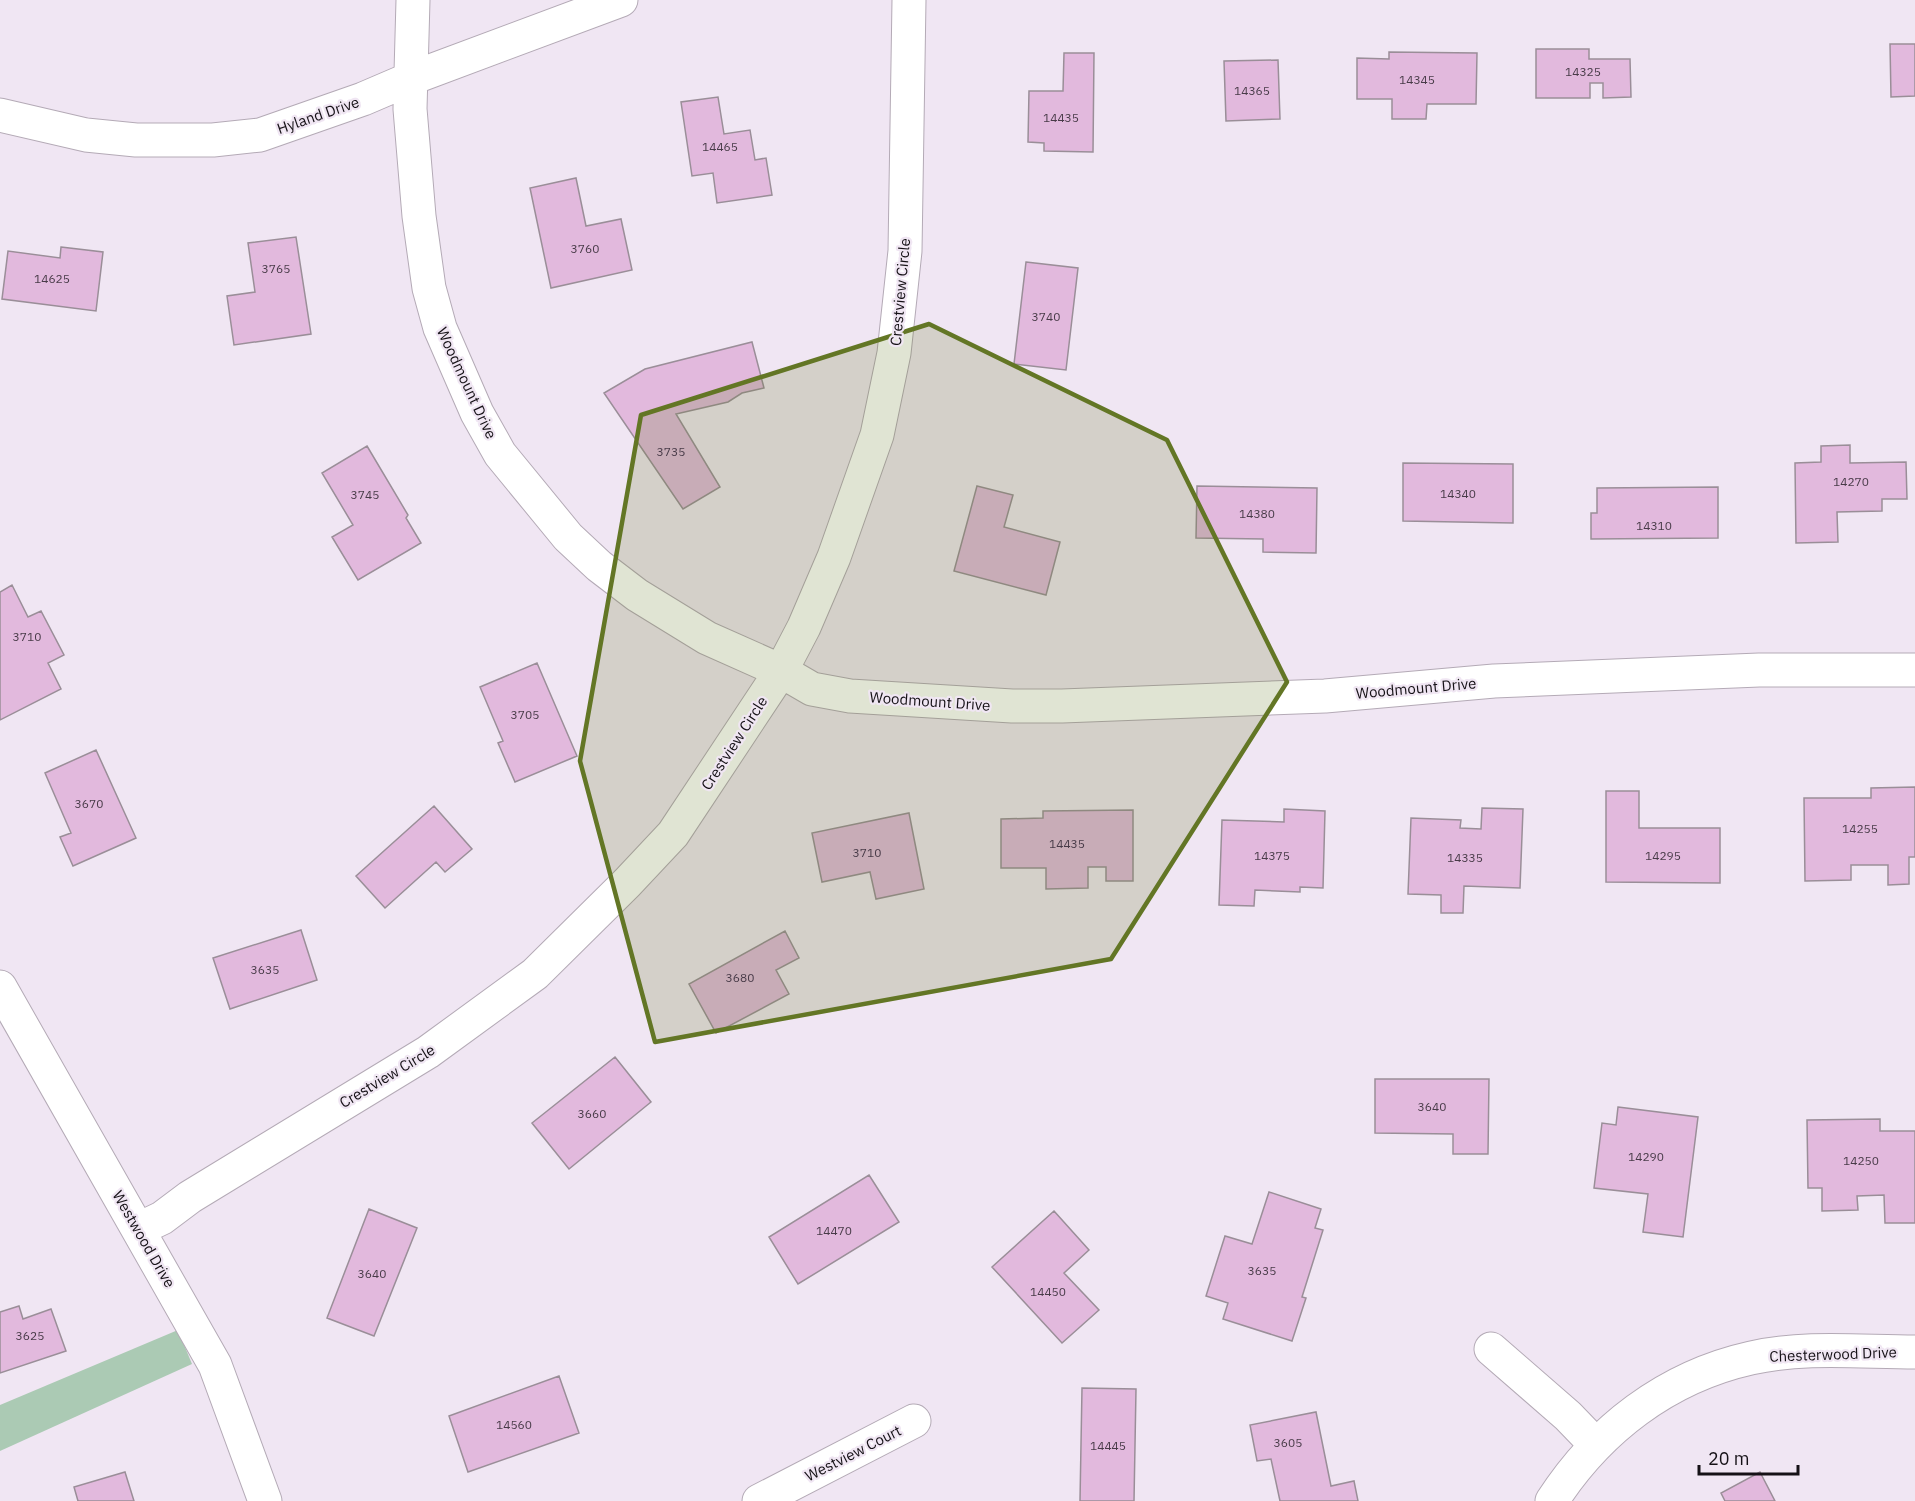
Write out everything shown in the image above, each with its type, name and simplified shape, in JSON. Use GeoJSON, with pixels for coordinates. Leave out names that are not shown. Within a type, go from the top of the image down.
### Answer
{"type":"FeatureCollection","features":[{"type":"Feature","properties":{"kind":"street","name":"Woodmount Drive"},"geometry":{"type":"LineString","coordinates":[[413,0],[410,109],[419,216],[429,288],[440,328],[477,413],[500,454],[568,537],[599,566],[675,620],[707,638],[781,671],[812,688],[850,696],[1012,706],[1325,696],[1494,681],[1759,670],[1915,670]]}},
{"type":"Feature","properties":{"kind":"street","name":"Hyland Drive"},"geometry":{"type":"LineString","coordinates":[[0,115],[86,135],[136,140],[213,140],[260,135],[363,99],[412,78],[621,0]]}},
{"type":"Feature","properties":{"kind":"street","name":"Crestview Circle"},"geometry":{"type":"LineString","coordinates":[[139,1229],[162,1218],[190,1197],[428,1052],[535,974],[673,834],[781,671],[804,627],[834,557],[877,435],[894,353],[905,250],[909,0]]}},
{"type":"Feature","properties":{"kind":"street","name":"Westwood Drive"},"geometry":{"type":"LineString","coordinates":[[0,987],[215,1365],[265,1501]]}},
{"type":"Feature","properties":{"kind":"street"},"geometry":{"type":"LineString","coordinates":[[1491,1349],[1568,1416],[1595,1444]]}},
{"type":"Feature","properties":{"kind":"street","name":"Chesterwood Drive"},"geometry":{"type":"LineString","coordinates":[[1552,1501],[1569,1474],[1595,1444],[1624,1418],[1666,1390],[1707,1371],[1752,1358],[1806,1352],[1915,1352]]}},
{"type":"Feature","properties":{"kind":"street","name":"Westview Court"},"geometry":{"type":"LineString","coordinates":[[759,1501],[914,1421]]}},
{"type":"Feature","properties":{"kind":"highlighted area"},"geometry":{"type":"Polygon","coordinates":[[[929,324],[1167,440],[1287,682],[1111,959],[655,1042],[580,761],[641,415],[929,324]]]}},
{"type":"Feature","properties":{"kind":"green space"},"geometry":{"type":"Polygon","coordinates":[[[178,1330],[192,1364],[0,1451],[0,1405],[178,1330]]]}},
{"type":"Feature","properties":{"kind":"building"},"geometry":{"type":"Polygon","coordinates":[[[1890,44],[1915,44],[1915,96],[1891,97],[1890,44]]]}},
{"type":"Feature","properties":{"kind":"building"},"geometry":{"type":"Polygon","coordinates":[[[1536,49],[1589,49],[1589,59],[1630,59],[1631,97],[1603,98],[1603,83],[1590,83],[1590,98],[1536,98],[1536,49]]]}},
{"type":"Feature","properties":{"kind":"building"},"geometry":{"type":"Polygon","coordinates":[[[1389,52],[1477,53],[1476,104],[1427,104],[1426,119],[1392,119],[1392,99],[1357,99],[1357,58],[1389,59],[1389,52]]]}},
{"type":"Feature","properties":{"kind":"building"},"geometry":{"type":"Polygon","coordinates":[[[1064,53],[1094,53],[1093,152],[1044,151],[1044,143],[1028,142],[1029,91],[1063,91],[1064,53]]]}},
{"type":"Feature","properties":{"kind":"building"},"geometry":{"type":"Polygon","coordinates":[[[1278,60],[1280,119],[1226,121],[1224,61],[1278,60]]]}},
{"type":"Feature","properties":{"kind":"building"},"geometry":{"type":"Polygon","coordinates":[[[718,97],[724,134],[750,130],[755,160],[766,158],[772,195],[717,203],[713,173],[692,176],[681,102],[718,97]]]}},
{"type":"Feature","properties":{"kind":"building"},"geometry":{"type":"Polygon","coordinates":[[[576,178],[586,226],[621,219],[632,270],[551,288],[530,188],[576,178]]]}},
{"type":"Feature","properties":{"kind":"building"},"geometry":{"type":"Polygon","coordinates":[[[296,237],[311,334],[234,345],[227,296],[255,292],[248,243],[296,237]]]}},
{"type":"Feature","properties":{"kind":"building"},"geometry":{"type":"Polygon","coordinates":[[[61,247],[103,252],[96,311],[2,299],[8,251],[60,258],[61,247]]]}},
{"type":"Feature","properties":{"kind":"building"},"geometry":{"type":"Polygon","coordinates":[[[1026,262],[1078,268],[1066,370],[1014,364],[1026,262]]]}},
{"type":"Feature","properties":{"kind":"building"},"geometry":{"type":"Polygon","coordinates":[[[752,342],[764,388],[742,393],[728,402],[676,414],[720,487],[683,509],[604,393],[645,369],[752,342]]]}},
{"type":"Feature","properties":{"kind":"building"},"geometry":{"type":"Polygon","coordinates":[[[1850,445],[1850,463],[1906,462],[1907,499],[1882,499],[1882,511],[1837,512],[1838,542],[1796,543],[1795,463],[1821,462],[1821,446],[1850,445]]]}},
{"type":"Feature","properties":{"kind":"building"},"geometry":{"type":"Polygon","coordinates":[[[367,446],[408,515],[406,518],[421,543],[358,580],[332,537],[353,525],[322,473],[367,446]]]}},
{"type":"Feature","properties":{"kind":"building"},"geometry":{"type":"Polygon","coordinates":[[[1403,463],[1513,464],[1513,523],[1403,521],[1403,463]]]}},
{"type":"Feature","properties":{"kind":"building"},"geometry":{"type":"Polygon","coordinates":[[[977,486],[1013,495],[1004,527],[1060,542],[1046,595],[954,571],[977,486]]]}},
{"type":"Feature","properties":{"kind":"building"},"geometry":{"type":"Polygon","coordinates":[[[1197,486],[1317,488],[1316,553],[1263,552],[1263,539],[1196,538],[1197,486]]]}},
{"type":"Feature","properties":{"kind":"building"},"geometry":{"type":"Polygon","coordinates":[[[1718,487],[1718,538],[1591,539],[1591,513],[1597,513],[1597,488],[1718,487]]]}},
{"type":"Feature","properties":{"kind":"building"},"geometry":{"type":"Polygon","coordinates":[[[12,585],[28,617],[41,611],[64,655],[48,663],[61,689],[0,720],[0,592],[12,585]]]}},
{"type":"Feature","properties":{"kind":"building"},"geometry":{"type":"Polygon","coordinates":[[[537,663],[577,756],[515,782],[498,743],[503,741],[480,687],[537,663]]]}},
{"type":"Feature","properties":{"kind":"building"},"geometry":{"type":"Polygon","coordinates":[[[96,750],[136,838],[73,866],[60,837],[71,833],[45,773],[96,750]]]}},
{"type":"Feature","properties":{"kind":"building"},"geometry":{"type":"Polygon","coordinates":[[[1915,787],[1915,857],[1909,857],[1909,884],[1888,885],[1888,865],[1851,865],[1851,880],[1805,881],[1804,798],[1871,798],[1871,788],[1915,787]]]}},
{"type":"Feature","properties":{"kind":"building"},"geometry":{"type":"Polygon","coordinates":[[[1606,791],[1639,791],[1639,828],[1720,828],[1720,883],[1606,882],[1606,791]]]}},
{"type":"Feature","properties":{"kind":"building"},"geometry":{"type":"Polygon","coordinates":[[[434,806],[472,849],[445,872],[436,862],[385,908],[356,876],[434,806]]]}},
{"type":"Feature","properties":{"kind":"building"},"geometry":{"type":"Polygon","coordinates":[[[1482,808],[1523,809],[1520,888],[1464,886],[1463,913],[1441,913],[1441,895],[1408,894],[1411,818],[1461,820],[1460,828],[1481,829],[1482,808]]]}},
{"type":"Feature","properties":{"kind":"building"},"geometry":{"type":"Polygon","coordinates":[[[1284,809],[1325,811],[1323,888],[1300,887],[1300,892],[1255,890],[1254,906],[1219,905],[1222,820],[1284,822],[1284,809]]]}},
{"type":"Feature","properties":{"kind":"building"},"geometry":{"type":"Polygon","coordinates":[[[1133,810],[1133,881],[1106,881],[1106,867],[1088,867],[1088,888],[1046,889],[1046,868],[1001,868],[1001,819],[1043,818],[1043,811],[1133,810]]]}},
{"type":"Feature","properties":{"kind":"building"},"geometry":{"type":"Polygon","coordinates":[[[909,813],[924,889],[876,899],[870,872],[822,882],[812,833],[909,813]]]}},
{"type":"Feature","properties":{"kind":"building"},"geometry":{"type":"Polygon","coordinates":[[[301,930],[317,980],[230,1009],[213,958],[301,930]]]}},
{"type":"Feature","properties":{"kind":"building"},"geometry":{"type":"Polygon","coordinates":[[[785,931],[799,958],[776,970],[789,994],[716,1033],[689,984],[785,931]]]}},
{"type":"Feature","properties":{"kind":"building"},"geometry":{"type":"Polygon","coordinates":[[[615,1057],[651,1102],[569,1169],[532,1123],[615,1057]]]}},
{"type":"Feature","properties":{"kind":"building"},"geometry":{"type":"Polygon","coordinates":[[[1375,1079],[1489,1079],[1488,1154],[1453,1154],[1453,1134],[1375,1133],[1375,1079]]]}},
{"type":"Feature","properties":{"kind":"building"},"geometry":{"type":"Polygon","coordinates":[[[1618,1107],[1698,1117],[1683,1237],[1643,1232],[1648,1194],[1594,1188],[1602,1123],[1616,1125],[1618,1107]]]}},
{"type":"Feature","properties":{"kind":"building"},"geometry":{"type":"Polygon","coordinates":[[[1880,1119],[1880,1131],[1915,1131],[1915,1223],[1885,1223],[1884,1195],[1857,1196],[1858,1210],[1822,1211],[1822,1188],[1808,1188],[1807,1120],[1880,1119]]]}},
{"type":"Feature","properties":{"kind":"building"},"geometry":{"type":"Polygon","coordinates":[[[869,1175],[899,1222],[798,1284],[769,1237],[869,1175]]]}},
{"type":"Feature","properties":{"kind":"building"},"geometry":{"type":"Polygon","coordinates":[[[1269,1192],[1321,1209],[1315,1228],[1323,1230],[1302,1297],[1306,1298],[1292,1341],[1223,1319],[1228,1303],[1206,1296],[1225,1236],[1252,1244],[1269,1192]]]}},
{"type":"Feature","properties":{"kind":"building"},"geometry":{"type":"Polygon","coordinates":[[[369,1209],[417,1228],[374,1336],[327,1318],[369,1209]]]}},
{"type":"Feature","properties":{"kind":"building"},"geometry":{"type":"Polygon","coordinates":[[[1054,1211],[1089,1250],[1064,1273],[1099,1310],[1062,1343],[992,1267],[1054,1211]]]}},
{"type":"Feature","properties":{"kind":"building"},"geometry":{"type":"Polygon","coordinates":[[[19,1306],[23,1319],[51,1309],[66,1351],[0,1373],[0,1312],[19,1306]]]}},
{"type":"Feature","properties":{"kind":"building"},"geometry":{"type":"Polygon","coordinates":[[[559,1376],[579,1433],[468,1472],[449,1416],[559,1376]]]}},
{"type":"Feature","properties":{"kind":"building"},"geometry":{"type":"Polygon","coordinates":[[[1082,1388],[1136,1389],[1134,1501],[1080,1501],[1082,1388]]]}},
{"type":"Feature","properties":{"kind":"building"},"geometry":{"type":"Polygon","coordinates":[[[1316,1412],[1331,1486],[1354,1481],[1358,1501],[1280,1501],[1271,1459],[1257,1461],[1250,1425],[1316,1412]]]}},
{"type":"Feature","properties":{"kind":"building"},"geometry":{"type":"Polygon","coordinates":[[[125,1472],[134,1501],[78,1501],[74,1487],[125,1472]]]}},
{"type":"Feature","properties":{"kind":"building"},"geometry":{"type":"Polygon","coordinates":[[[1760,1472],[1775,1501],[1725,1501],[1721,1493],[1760,1472]]]}}]}
